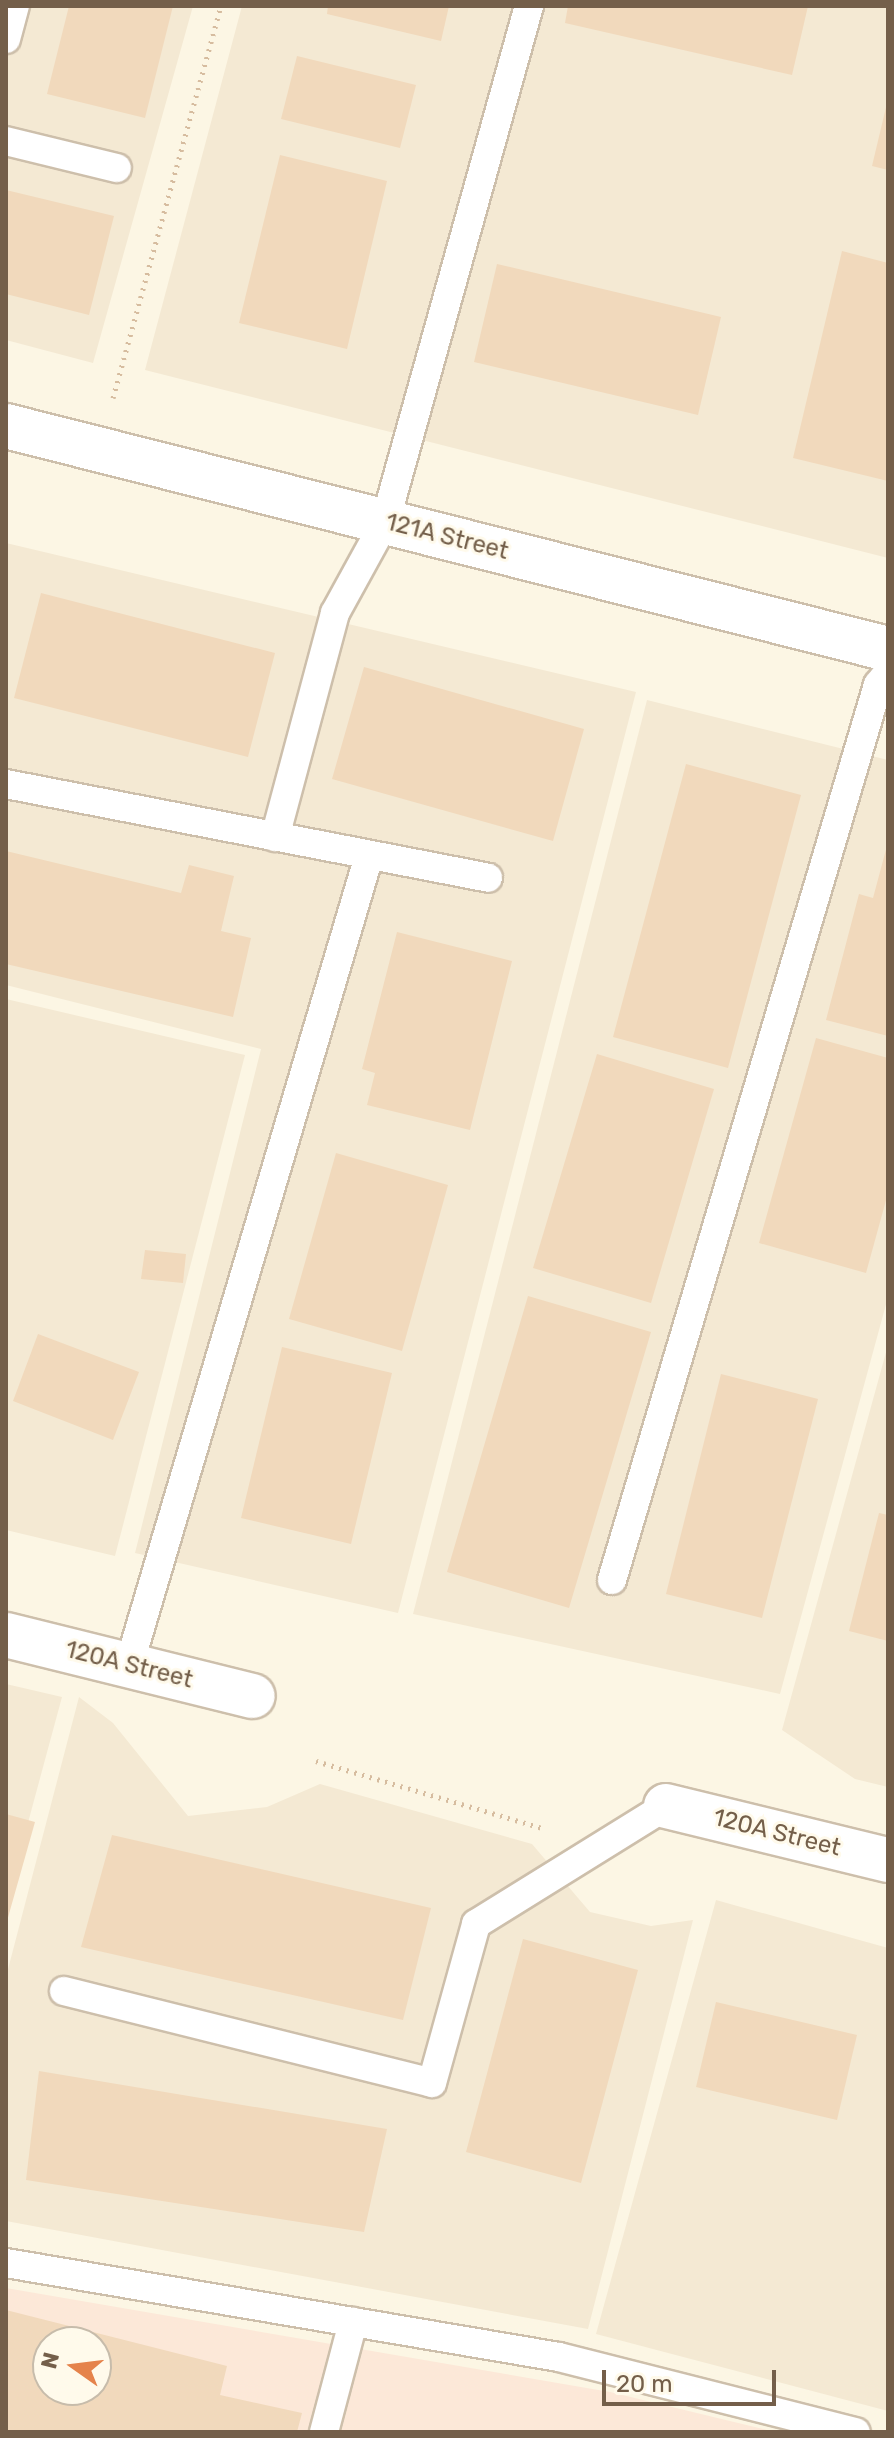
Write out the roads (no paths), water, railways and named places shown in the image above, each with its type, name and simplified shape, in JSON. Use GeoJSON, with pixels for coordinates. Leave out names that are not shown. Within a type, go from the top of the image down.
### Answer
{"type":"FeatureCollection","features":[{"type":"Feature","properties":{"kind":"street","name":"121A Street"},"geometry":{"type":"LineString","coordinates":[[6,426],[888,649]]}},
{"type":"Feature","properties":{"kind":"street","name":"120A Street"},"geometry":{"type":"LineString","coordinates":[[6,1635],[253,1696]]}},
{"type":"Feature","properties":{"kind":"street","name":"120A Street"},"geometry":{"type":"LineString","coordinates":[[666,1806],[888,1860]]}},
{"type":"Feature","properties":{"kind":"lane"},"geometry":{"type":"LineString","coordinates":[[6,39],[15,6]]}},
{"type":"Feature","properties":{"kind":"lane"},"geometry":{"type":"LineString","coordinates":[[275,837],[335,613],[385,522],[529,6]]}},
{"type":"Feature","properties":{"kind":"lane"},"geometry":{"type":"LineString","coordinates":[[6,141],[117,168]]}},
{"type":"Feature","properties":{"kind":"lane"},"geometry":{"type":"LineString","coordinates":[[612,1580],[878,685],[888,672]]}},
{"type":"Feature","properties":{"kind":"lane"},"geometry":{"type":"LineString","coordinates":[[6,784],[488,878]]}},
{"type":"Feature","properties":{"kind":"lane"},"geometry":{"type":"LineString","coordinates":[[129,1665],[369,856]]}},
{"type":"Feature","properties":{"kind":"lane"},"geometry":{"type":"LineString","coordinates":[[64,1991],[432,2083],[476,1924],[666,1806]]}},
{"type":"Feature","properties":{"kind":"lane"},"geometry":{"type":"LineString","coordinates":[[6,2263],[559,2357],[856,2432]]}},
{"type":"Feature","properties":{"kind":"lane"},"geometry":{"type":"LineString","coordinates":[[324,2432],[353,2322]]}}]}
